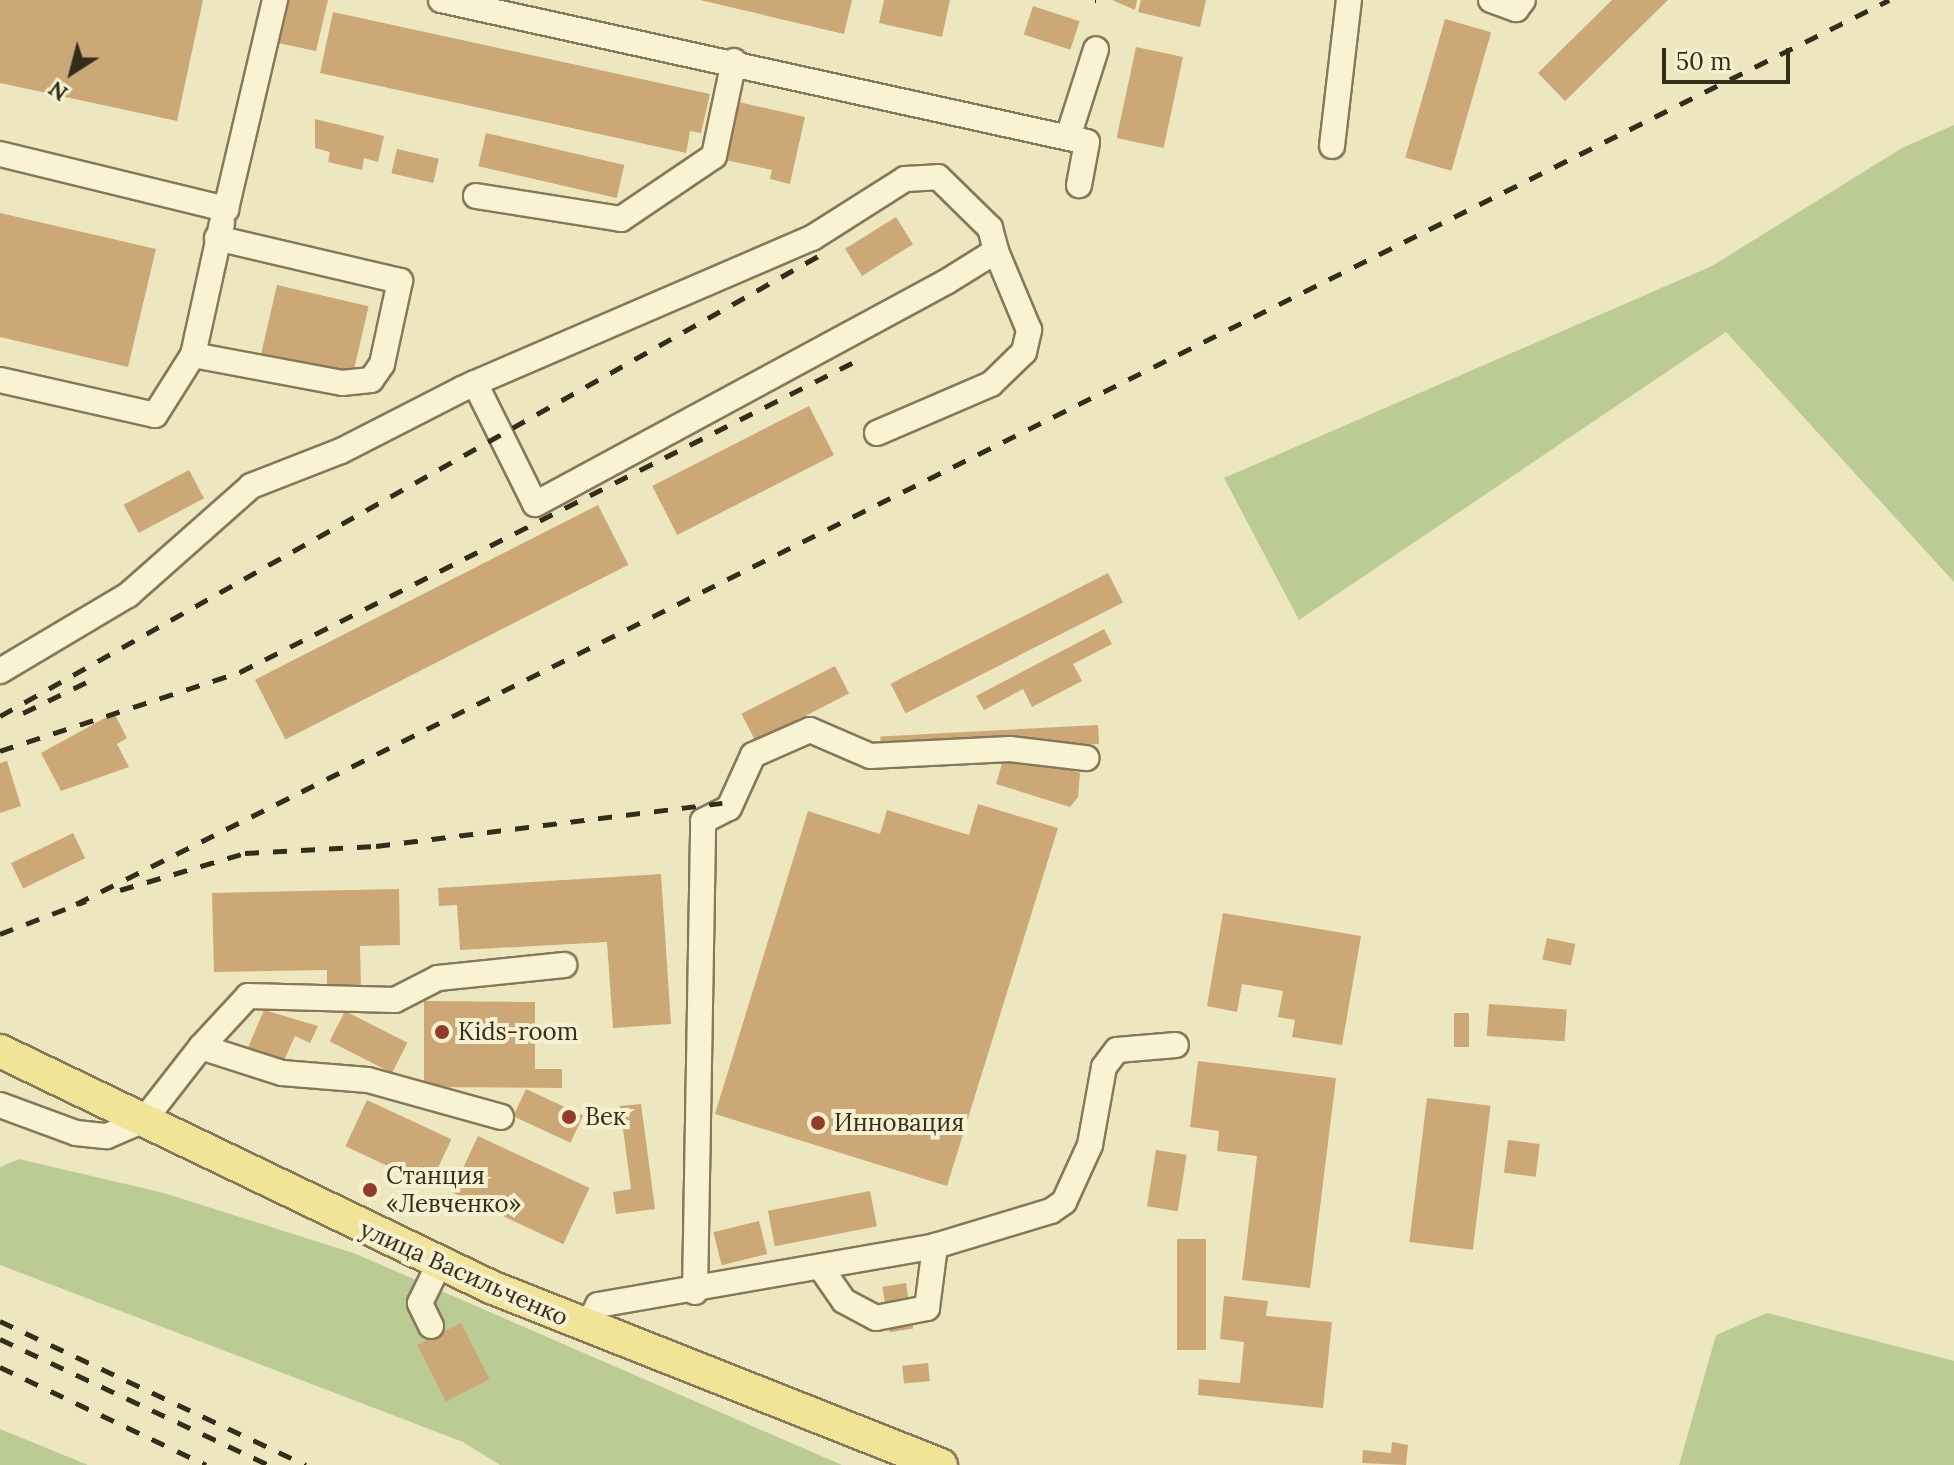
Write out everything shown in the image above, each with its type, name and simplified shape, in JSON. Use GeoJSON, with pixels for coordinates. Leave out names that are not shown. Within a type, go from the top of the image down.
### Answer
{"type":"FeatureCollection","features":[{"type":"Feature","properties":{"kind":"main road","name":"улица Васильченко"},"geometry":{"type":"LineString","coordinates":[[0,1051],[440,1262],[586,1328],[941,1465]]}},
{"type":"Feature","properties":{"kind":"street"},"geometry":{"type":"LineString","coordinates":[[0,380],[155,415],[193,355],[217,238],[275,0]]}},
{"type":"Feature","properties":{"kind":"street"},"geometry":{"type":"LineString","coordinates":[[441,0],[734,61],[1087,142],[1079,185]]}},
{"type":"Feature","properties":{"kind":"street"},"geometry":{"type":"LineString","coordinates":[[1332,146],[1349,0]]}},
{"type":"Feature","properties":{"kind":"street"},"geometry":{"type":"LineString","coordinates":[[1491,0],[1516,9],[1523,0]]}},
{"type":"Feature","properties":{"kind":"street"},"geometry":{"type":"LineString","coordinates":[[1068,137],[1096,49]]}},
{"type":"Feature","properties":{"kind":"street"},"geometry":{"type":"LineString","coordinates":[[476,196],[621,219],[714,156],[734,61]]}},
{"type":"Feature","properties":{"kind":"street"},"geometry":{"type":"LineString","coordinates":[[0,154],[226,209]]}},
{"type":"Feature","properties":{"kind":"street"},"geometry":{"type":"LineString","coordinates":[[0,671],[128,595],[251,486],[475,383],[812,238],[905,179],[938,177],[990,228],[996,251],[1029,330],[1024,352],[991,384],[877,433]]}},
{"type":"Feature","properties":{"kind":"street"},"geometry":{"type":"LineString","coordinates":[[193,355],[342,383],[371,380],[382,364],[400,281],[217,238]]}},
{"type":"Feature","properties":{"kind":"street"},"geometry":{"type":"LineString","coordinates":[[475,383],[535,504],[996,251]]}},
{"type":"Feature","properties":{"kind":"street"},"geometry":{"type":"LineString","coordinates":[[695,1292],[703,821],[729,808],[753,755],[810,730],[870,756],[1010,749],[1086,758]]}},
{"type":"Feature","properties":{"kind":"street"},"geometry":{"type":"LineString","coordinates":[[0,1105],[76,1133],[107,1136],[144,1120],[201,1047],[248,996],[395,1000],[438,978],[564,965]]}},
{"type":"Feature","properties":{"kind":"street"},"geometry":{"type":"LineString","coordinates":[[586,1328],[598,1305],[695,1292],[935,1246],[1064,1202],[1090,1145],[1104,1067],[1117,1050],[1176,1045]]}},
{"type":"Feature","properties":{"kind":"street"},"geometry":{"type":"LineString","coordinates":[[201,1047],[282,1073],[368,1080],[501,1117]]}},
{"type":"Feature","properties":{"kind":"street"},"geometry":{"type":"LineString","coordinates":[[821,1268],[844,1301],[876,1318],[927,1308],[935,1246]]}},
{"type":"Feature","properties":{"kind":"street"},"geometry":{"type":"LineString","coordinates":[[431,1326],[420,1303],[440,1262]]}},
{"type":"Feature","properties":{"kind":"green space"},"geometry":{"type":"Polygon","coordinates":[[[1954,125],[1954,582],[1726,332],[1299,620],[1224,478],[1712,266],[1902,148],[1954,125]]]}},
{"type":"Feature","properties":{"kind":"green space"},"geometry":{"type":"Polygon","coordinates":[[[19,1159],[164,1193],[356,1254],[842,1465],[500,1465],[463,1442],[0,1265],[0,1167],[19,1159]]]}},
{"type":"Feature","properties":{"kind":"green space"},"geometry":{"type":"Polygon","coordinates":[[[1767,1313],[1954,1361],[1954,1465],[1679,1465],[1716,1335],[1767,1313]]]}},
{"type":"Feature","properties":{"kind":"green space"},"geometry":{"type":"Polygon","coordinates":[[[0,1429],[88,1465],[0,1465],[0,1429]]]}},
{"type":"Feature","properties":{"kind":"building"},"geometry":{"type":"Polygon","coordinates":[[[0,0],[203,0],[177,121],[0,83],[0,0]]]}},
{"type":"Feature","properties":{"kind":"building"},"geometry":{"type":"Polygon","coordinates":[[[287,0],[328,0],[316,51],[278,43],[287,0]]]}},
{"type":"Feature","properties":{"kind":"building"},"geometry":{"type":"Polygon","coordinates":[[[700,0],[852,0],[844,34],[700,0]]]}},
{"type":"Feature","properties":{"kind":"building"},"geometry":{"type":"Polygon","coordinates":[[[884,0],[950,0],[942,37],[879,23],[884,0]]]}},
{"type":"Feature","properties":{"kind":"building"},"geometry":{"type":"Polygon","coordinates":[[[1112,0],[1137,0],[1135,10],[1112,0]]]}},
{"type":"Feature","properties":{"kind":"building"},"geometry":{"type":"Polygon","coordinates":[[[1141,0],[1206,0],[1200,27],[1138,12],[1141,0]]]}},
{"type":"Feature","properties":{"kind":"building"},"geometry":{"type":"Polygon","coordinates":[[[1612,0],[1668,0],[1565,101],[1538,73],[1612,0]]]}},
{"type":"Feature","properties":{"kind":"building"},"geometry":{"type":"Polygon","coordinates":[[[1033,6],[1080,21],[1070,50],[1024,35],[1033,6]]]}},
{"type":"Feature","properties":{"kind":"building"},"geometry":{"type":"Polygon","coordinates":[[[333,12],[710,94],[701,133],[690,131],[686,153],[320,73],[333,12]]]}},
{"type":"Feature","properties":{"kind":"building"},"geometry":{"type":"Polygon","coordinates":[[[1445,19],[1491,32],[1451,171],[1405,157],[1445,19]]]}},
{"type":"Feature","properties":{"kind":"building"},"geometry":{"type":"Polygon","coordinates":[[[1136,47],[1183,57],[1164,148],[1117,138],[1136,47]]]}},
{"type":"Feature","properties":{"kind":"building"},"geometry":{"type":"Polygon","coordinates":[[[734,101],[805,117],[790,184],[770,179],[772,170],[721,159],[734,101]]]}},
{"type":"Feature","properties":{"kind":"building"},"geometry":{"type":"Polygon","coordinates":[[[315,119],[384,136],[378,162],[364,158],[362,170],[328,162],[330,152],[315,148],[315,119]]]}},
{"type":"Feature","properties":{"kind":"building"},"geometry":{"type":"Polygon","coordinates":[[[486,133],[624,165],[617,198],[478,166],[486,133]]]}},
{"type":"Feature","properties":{"kind":"building"},"geometry":{"type":"Polygon","coordinates":[[[397,149],[439,159],[433,183],[391,173],[397,149]]]}},
{"type":"Feature","properties":{"kind":"building"},"geometry":{"type":"Polygon","coordinates":[[[0,213],[156,249],[128,367],[0,337],[0,213]]]}},
{"type":"Feature","properties":{"kind":"building"},"geometry":{"type":"Polygon","coordinates":[[[896,217],[913,244],[862,276],[845,249],[896,217]]]}},
{"type":"Feature","properties":{"kind":"building"},"geometry":{"type":"Polygon","coordinates":[[[277,285],[369,306],[352,377],[261,356],[277,285]]]}},
{"type":"Feature","properties":{"kind":"building"},"geometry":{"type":"Polygon","coordinates":[[[809,406],[834,455],[677,535],[652,486],[809,406]]]}},
{"type":"Feature","properties":{"kind":"building"},"geometry":{"type":"Polygon","coordinates":[[[189,470],[204,498],[139,533],[124,505],[189,470]]]}},
{"type":"Feature","properties":{"kind":"building"},"geometry":{"type":"Polygon","coordinates":[[[598,505],[628,565],[285,739],[255,680],[598,505]]]}},
{"type":"Feature","properties":{"kind":"building"},"geometry":{"type":"Polygon","coordinates":[[[1108,573],[1123,602],[906,713],[891,684],[1108,573]]]}},
{"type":"Feature","properties":{"kind":"building"},"geometry":{"type":"Polygon","coordinates":[[[1104,629],[1112,644],[1073,664],[1082,681],[1032,707],[1023,689],[984,710],[976,696],[1104,629]]]}},
{"type":"Feature","properties":{"kind":"building"},"geometry":{"type":"Polygon","coordinates":[[[835,666],[849,694],[756,741],[741,714],[835,666]]]}},
{"type":"Feature","properties":{"kind":"building"},"geometry":{"type":"Polygon","coordinates":[[[114,713],[127,738],[117,744],[129,767],[61,791],[41,753],[114,713]]]}},
{"type":"Feature","properties":{"kind":"building"},"geometry":{"type":"Polygon","coordinates":[[[1098,725],[1099,744],[881,755],[880,736],[1098,725]]]}},
{"type":"Feature","properties":{"kind":"building"},"geometry":{"type":"Polygon","coordinates":[[[1006,750],[1080,773],[1078,797],[1070,807],[996,784],[1006,750]]]}},
{"type":"Feature","properties":{"kind":"building"},"geometry":{"type":"Polygon","coordinates":[[[7,761],[21,806],[0,813],[0,763],[7,761]]]}},
{"type":"Feature","properties":{"kind":"building"},"geometry":{"type":"Polygon","coordinates":[[[978,804],[1058,828],[947,1186],[715,1114],[808,811],[880,834],[887,810],[969,835],[978,804]]]}},
{"type":"Feature","properties":{"kind":"building"},"geometry":{"type":"Polygon","coordinates":[[[73,833],[85,858],[23,888],[11,863],[73,833]]]}},
{"type":"Feature","properties":{"kind":"building"},"geometry":{"type":"Polygon","coordinates":[[[661,874],[671,1024],[613,1028],[607,942],[460,950],[457,905],[439,906],[438,888],[661,874]]]}},
{"type":"Feature","properties":{"kind":"building"},"geometry":{"type":"Polygon","coordinates":[[[399,889],[400,945],[360,946],[361,987],[327,987],[327,970],[214,972],[212,893],[399,889]]]}},
{"type":"Feature","properties":{"kind":"building"},"geometry":{"type":"Polygon","coordinates":[[[1223,913],[1361,936],[1342,1045],[1292,1037],[1295,1020],[1278,1017],[1283,991],[1242,984],[1237,1012],[1207,1006],[1223,913]]]}},
{"type":"Feature","properties":{"kind":"building"},"geometry":{"type":"Polygon","coordinates":[[[1547,938],[1575,944],[1571,966],[1542,960],[1547,938]]]}},
{"type":"Feature","properties":{"kind":"building"},"geometry":{"type":"Polygon","coordinates":[[[424,1001],[535,1002],[535,1069],[562,1069],[562,1088],[424,1087],[424,1001]]]}},
{"type":"Feature","properties":{"kind":"building"},"geometry":{"type":"Polygon","coordinates":[[[1489,1004],[1567,1009],[1565,1041],[1487,1036],[1489,1004]]]}},
{"type":"Feature","properties":{"kind":"building"},"geometry":{"type":"Polygon","coordinates":[[[264,1010],[318,1026],[310,1043],[295,1036],[282,1065],[247,1050],[264,1010]]]}},
{"type":"Feature","properties":{"kind":"building"},"geometry":{"type":"Polygon","coordinates":[[[345,1011],[407,1043],[392,1073],[330,1041],[345,1011]]]}},
{"type":"Feature","properties":{"kind":"building"},"geometry":{"type":"Polygon","coordinates":[[[1454,1013],[1469,1013],[1469,1047],[1454,1047],[1454,1013]]]}},
{"type":"Feature","properties":{"kind":"building"},"geometry":{"type":"Polygon","coordinates":[[[1198,1061],[1336,1078],[1310,1288],[1242,1280],[1257,1156],[1217,1151],[1219,1131],[1190,1127],[1198,1061]]]}},
{"type":"Feature","properties":{"kind":"building"},"geometry":{"type":"Polygon","coordinates":[[[526,1089],[583,1116],[570,1143],[513,1116],[526,1089]]]}},
{"type":"Feature","properties":{"kind":"building"},"geometry":{"type":"Polygon","coordinates":[[[1427,1098],[1491,1106],[1473,1250],[1409,1242],[1427,1098]]]}},
{"type":"Feature","properties":{"kind":"building"},"geometry":{"type":"Polygon","coordinates":[[[367,1100],[451,1139],[430,1186],[345,1146],[367,1100]]]}},
{"type":"Feature","properties":{"kind":"building"},"geometry":{"type":"Polygon","coordinates":[[[641,1104],[655,1209],[616,1214],[613,1192],[631,1189],[620,1106],[641,1104]]]}},
{"type":"Feature","properties":{"kind":"building"},"geometry":{"type":"Polygon","coordinates":[[[478,1136],[589,1188],[563,1244],[452,1192],[478,1136]]]}},
{"type":"Feature","properties":{"kind":"building"},"geometry":{"type":"Polygon","coordinates":[[[1508,1140],[1540,1144],[1536,1177],[1504,1173],[1508,1140]]]}},
{"type":"Feature","properties":{"kind":"building"},"geometry":{"type":"Polygon","coordinates":[[[1156,1150],[1187,1155],[1178,1211],[1147,1206],[1156,1150]]]}},
{"type":"Feature","properties":{"kind":"building"},"geometry":{"type":"Polygon","coordinates":[[[870,1191],[877,1226],[775,1246],[768,1211],[870,1191]]]}},
{"type":"Feature","properties":{"kind":"building"},"geometry":{"type":"Polygon","coordinates":[[[759,1221],[767,1254],[722,1265],[713,1232],[759,1221]]]}},
{"type":"Feature","properties":{"kind":"building"},"geometry":{"type":"Polygon","coordinates":[[[1177,1239],[1206,1239],[1206,1350],[1177,1350],[1177,1239]]]}},
{"type":"Feature","properties":{"kind":"building"},"geometry":{"type":"Polygon","coordinates":[[[906,1283],[913,1328],[889,1332],[882,1287],[906,1283]]]}},
{"type":"Feature","properties":{"kind":"building"},"geometry":{"type":"Polygon","coordinates":[[[1224,1296],[1268,1301],[1266,1316],[1332,1322],[1323,1408],[1198,1395],[1199,1379],[1240,1383],[1244,1342],[1220,1339],[1224,1296]]]}},
{"type":"Feature","properties":{"kind":"building"},"geometry":{"type":"Polygon","coordinates":[[[461,1323],[490,1379],[446,1401],[417,1345],[461,1323]]]}},
{"type":"Feature","properties":{"kind":"building"},"geometry":{"type":"Polygon","coordinates":[[[928,1363],[930,1381],[904,1384],[902,1366],[928,1363]]]}},
{"type":"Feature","properties":{"kind":"building"},"geometry":{"type":"Polygon","coordinates":[[[1392,1442],[1408,1445],[1406,1465],[1362,1463],[1363,1450],[1391,1453],[1392,1442]]]}},
{"type":"Feature","properties":{"kind":"railway"},"geometry":{"type":"LineString","coordinates":[[76,904],[1889,0]]}},
{"type":"Feature","properties":{"kind":"railway"},"geometry":{"type":"LineString","coordinates":[[0,716],[829,250]]}},
{"type":"Feature","properties":{"kind":"railway"},"geometry":{"type":"LineString","coordinates":[[0,751],[240,672],[862,358]]}},
{"type":"Feature","properties":{"kind":"railway"},"geometry":{"type":"LineString","coordinates":[[23,713],[95,678]]}},
{"type":"Feature","properties":{"kind":"railway"},"geometry":{"type":"LineString","coordinates":[[120,890],[245,853],[376,846],[722,803]]}},
{"type":"Feature","properties":{"kind":"railway"},"geometry":{"type":"LineString","coordinates":[[0,934],[86,901]]}},
{"type":"Feature","properties":{"kind":"railway"},"geometry":{"type":"LineString","coordinates":[[0,1321],[306,1465]]}},
{"type":"Feature","properties":{"kind":"railway"},"geometry":{"type":"LineString","coordinates":[[0,1339],[269,1465]]}},
{"type":"Feature","properties":{"kind":"railway"},"geometry":{"type":"LineString","coordinates":[[0,1367],[206,1465]]}},
{"type":"Feature","properties":{"kind":"place","name":"Kids-room"},"geometry":{"type":"Point","coordinates":[442,1032]}},
{"type":"Feature","properties":{"kind":"place","name":"Век"},"geometry":{"type":"Point","coordinates":[569,1117]}},
{"type":"Feature","properties":{"kind":"place","name":"Инновация"},"geometry":{"type":"Point","coordinates":[818,1123]}},
{"type":"Feature","properties":{"kind":"place","name":"Станция «Левченко»"},"geometry":{"type":"Point","coordinates":[370,1190]}}]}
